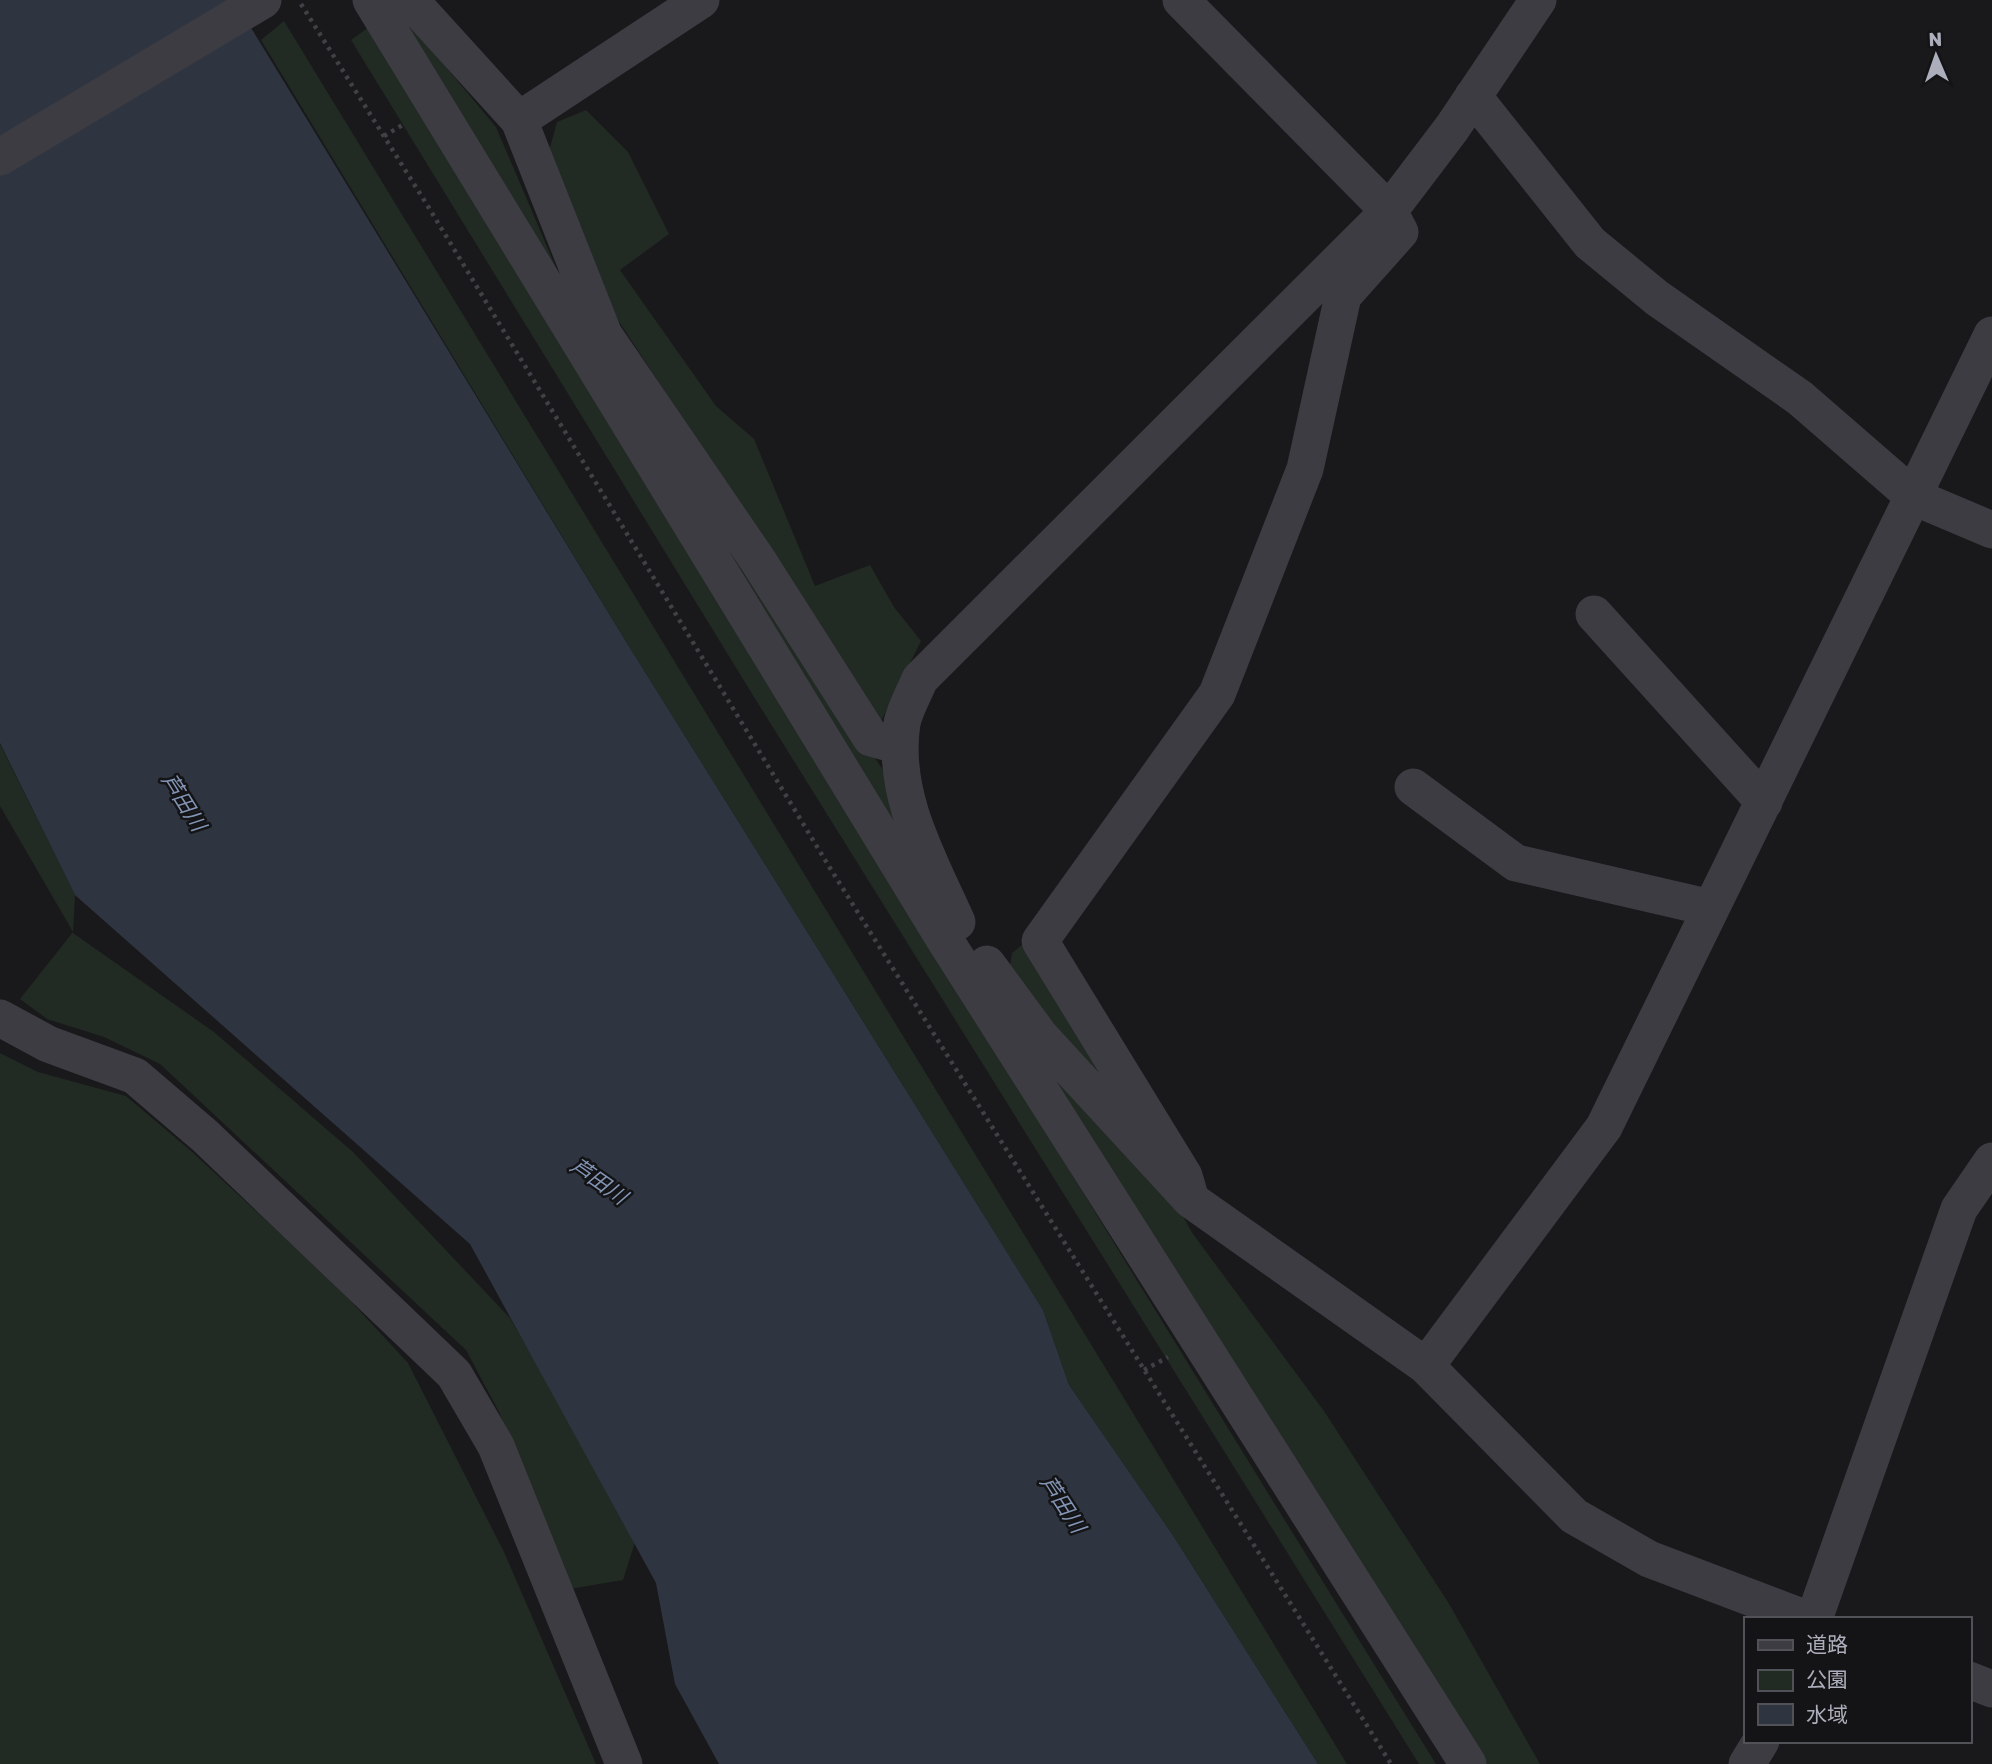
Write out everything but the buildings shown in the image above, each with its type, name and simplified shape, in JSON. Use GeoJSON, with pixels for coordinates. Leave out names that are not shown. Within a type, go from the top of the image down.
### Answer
{"type":"FeatureCollection","features":[{"type":"Feature","properties":{"kind":"street"},"geometry":{"type":"LineString","coordinates":[[0,157],[263,0]]}},
{"type":"Feature","properties":{"kind":"street"},"geometry":{"type":"LineString","coordinates":[[371,0],[1468,1764]]}},
{"type":"Feature","properties":{"kind":"street"},"geometry":{"type":"LineString","coordinates":[[410,0],[519,120],[604,335],[757,559],[871,738],[900,746]]}},
{"type":"Feature","properties":{"kind":"street"},"geometry":{"type":"LineString","coordinates":[[519,120],[701,0]]}},
{"type":"Feature","properties":{"kind":"street"},"geometry":{"type":"LineString","coordinates":[[1181,0],[1389,211],[1399,232],[1343,296],[1305,469],[1217,694],[1040,941],[1184,1176],[1191,1200]]}},
{"type":"Feature","properties":{"kind":"street"},"geometry":{"type":"LineString","coordinates":[[1538,0],[1473,96],[1389,211],[920,679],[902,721],[899,760],[910,816],[951,932],[1040,1036],[1191,1200],[1426,1366],[1574,1516],[1649,1559],[1802,1617]]}},
{"type":"Feature","properties":{"kind":"street"},"geometry":{"type":"LineString","coordinates":[[1473,96],[1590,243],[1657,298],[1800,398],[1914,497],[1992,530]]}},
{"type":"Feature","properties":{"kind":"street"},"geometry":{"type":"LineString","coordinates":[[1426,1366],[1604,1127],[1992,335]]}},
{"type":"Feature","properties":{"kind":"street"},"geometry":{"type":"LineString","coordinates":[[1594,614],[1764,802]]}},
{"type":"Feature","properties":{"kind":"street"},"geometry":{"type":"LineString","coordinates":[[1413,787],[1516,863],[1711,908]]}},
{"type":"Feature","properties":{"kind":"street"},"geometry":{"type":"LineString","coordinates":[[0,1018],[48,1044],[135,1076],[205,1136],[454,1374],[496,1446],[624,1764]]}},
{"type":"Feature","properties":{"kind":"street"},"geometry":{"type":"LineString","coordinates":[[1815,1617],[1959,1209],[1992,1160]]}},
{"type":"Feature","properties":{"kind":"street"},"geometry":{"type":"LineString","coordinates":[[1971,1681],[1992,1689]]}},
{"type":"Feature","properties":{"kind":"street"},"geometry":{"type":"LineString","coordinates":[[1747,1764],[1761,1743]]}},
{"type":"Feature","properties":{"kind":"path"},"geometry":{"type":"LineString","coordinates":[[298,0],[429,208],[830,868],[1391,1764]]}},
{"type":"Feature","properties":{"kind":"green space"},"geometry":{"type":"Polygon","coordinates":[[[395,6],[496,127],[569,298],[395,6]]]}},
{"type":"Feature","properties":{"kind":"green space"},"geometry":{"type":"Polygon","coordinates":[[[284,21],[1347,1764],[1318,1764],[1172,1534],[1069,1385],[1043,1310],[625,640],[261,40],[284,21]]]}},
{"type":"Feature","properties":{"kind":"green space"},"geometry":{"type":"Polygon","coordinates":[[[369,27],[1034,1114],[1436,1764],[1419,1764],[754,697],[351,40],[369,27]]]}},
{"type":"Feature","properties":{"kind":"green space"},"geometry":{"type":"Polygon","coordinates":[[[586,110],[628,152],[669,234],[620,270],[716,406],[754,439],[815,586],[870,565],[894,607],[921,641],[881,721],[612,311],[549,151],[557,122],[586,110]]]}},
{"type":"Feature","properties":{"kind":"green space"},"geometry":{"type":"Polygon","coordinates":[[[632,404],[892,783],[931,886],[632,404]]]}},
{"type":"Feature","properties":{"kind":"green space"},"geometry":{"type":"Polygon","coordinates":[[[0,744],[75,895],[73,933],[214,1032],[353,1152],[510,1318],[637,1536],[623,1580],[570,1589],[499,1412],[466,1350],[160,1064],[104,1037],[47,1019],[20,999],[73,932],[0,806],[0,744]]]}},
{"type":"Feature","properties":{"kind":"green space"},"geometry":{"type":"Polygon","coordinates":[[[1027,941],[1193,1234],[1324,1411],[1448,1602],[1540,1764],[1482,1764],[1003,1012],[1012,953],[1027,941]]]}},
{"type":"Feature","properties":{"kind":"green space"},"geometry":{"type":"Polygon","coordinates":[[[0,1053],[38,1072],[126,1096],[190,1150],[335,1284],[408,1363],[504,1552],[596,1764],[0,1764],[0,1053]]]}},
{"type":"Feature","properties":{"kind":"water","name":"芦田川"},"geometry":{"type":"Polygon","coordinates":[[[0,0],[234,0],[625,640],[1043,1310],[1069,1385],[1172,1534],[1318,1764],[719,1764],[675,1684],[656,1583],[470,1244],[75,895],[0,743],[0,0]]]}}]}
